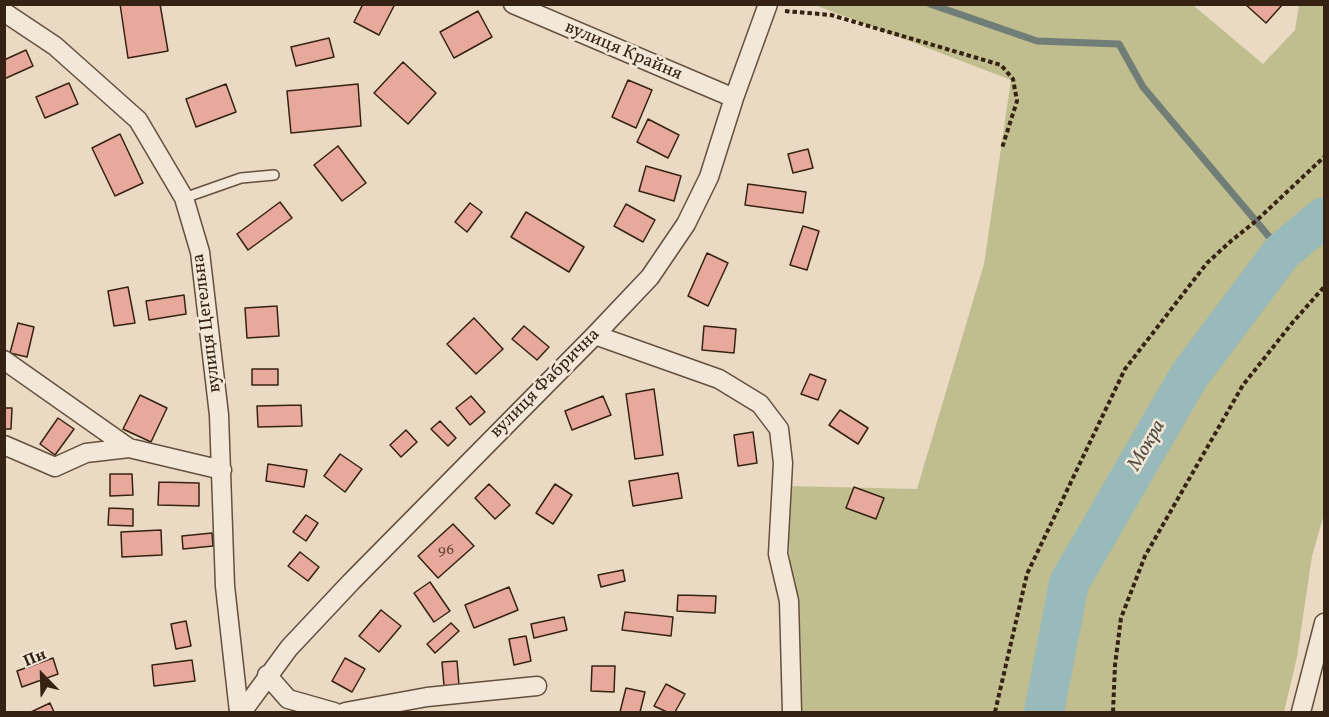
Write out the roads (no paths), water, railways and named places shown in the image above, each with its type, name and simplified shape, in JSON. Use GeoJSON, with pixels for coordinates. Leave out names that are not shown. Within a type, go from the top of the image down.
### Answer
{"type":"FeatureCollection","features":[{"type":"Feature","properties":{"kind":"street","name":"вулиця Крайня"},"geometry":{"type":"LineString","coordinates":[[513,4],[734,98]]}},
{"type":"Feature","properties":{"kind":"street","name":"вулиця Фабрична"},"geometry":{"type":"LineString","coordinates":[[241,712],[289,648],[351,582],[596,335],[650,277],[686,225],[709,177],[734,98],[767,7]]}},
{"type":"Feature","properties":{"kind":"street","name":"вулиця Цегельна"},"geometry":{"type":"LineString","coordinates":[[4,12],[55,46],[138,120],[184,198],[200,252],[219,415],[225,586],[241,712]]}},
{"type":"Feature","properties":{"kind":"street"},"geometry":{"type":"LineString","coordinates":[[596,335],[719,379],[760,404],[779,429],[783,463],[778,554],[789,600],[792,712]]}},
{"type":"Feature","properties":{"kind":"street"},"geometry":{"type":"LineString","coordinates":[[4,360],[129,448]]}},
{"type":"Feature","properties":{"kind":"street"},"geometry":{"type":"LineString","coordinates":[[4,445],[55,467],[86,453],[129,448],[222,470]]}},
{"type":"Feature","properties":{"kind":"street"},"geometry":{"type":"LineString","coordinates":[[1301,712],[1324,623]]}},
{"type":"Feature","properties":{"kind":"street"},"geometry":{"type":"LineString","coordinates":[[267,675],[288,699],[334,712]]}},
{"type":"Feature","properties":{"kind":"street"},"geometry":{"type":"LineString","coordinates":[[345,712],[427,697],[537,686]]}},
{"type":"Feature","properties":{"kind":"lane"},"geometry":{"type":"LineString","coordinates":[[184,198],[241,178],[274,175]]}},
{"type":"Feature","properties":{"kind":"waterway"},"geometry":{"type":"LineString","coordinates":[[930,4],[1037,41],[1119,44],[1143,87],[1282,252]]}},
{"type":"Feature","properties":{"kind":"waterway","name":"Мокра"},"geometry":{"type":"LineString","coordinates":[[1044,712],[1069,583],[1189,376],[1282,252],[1324,217]]}}]}
